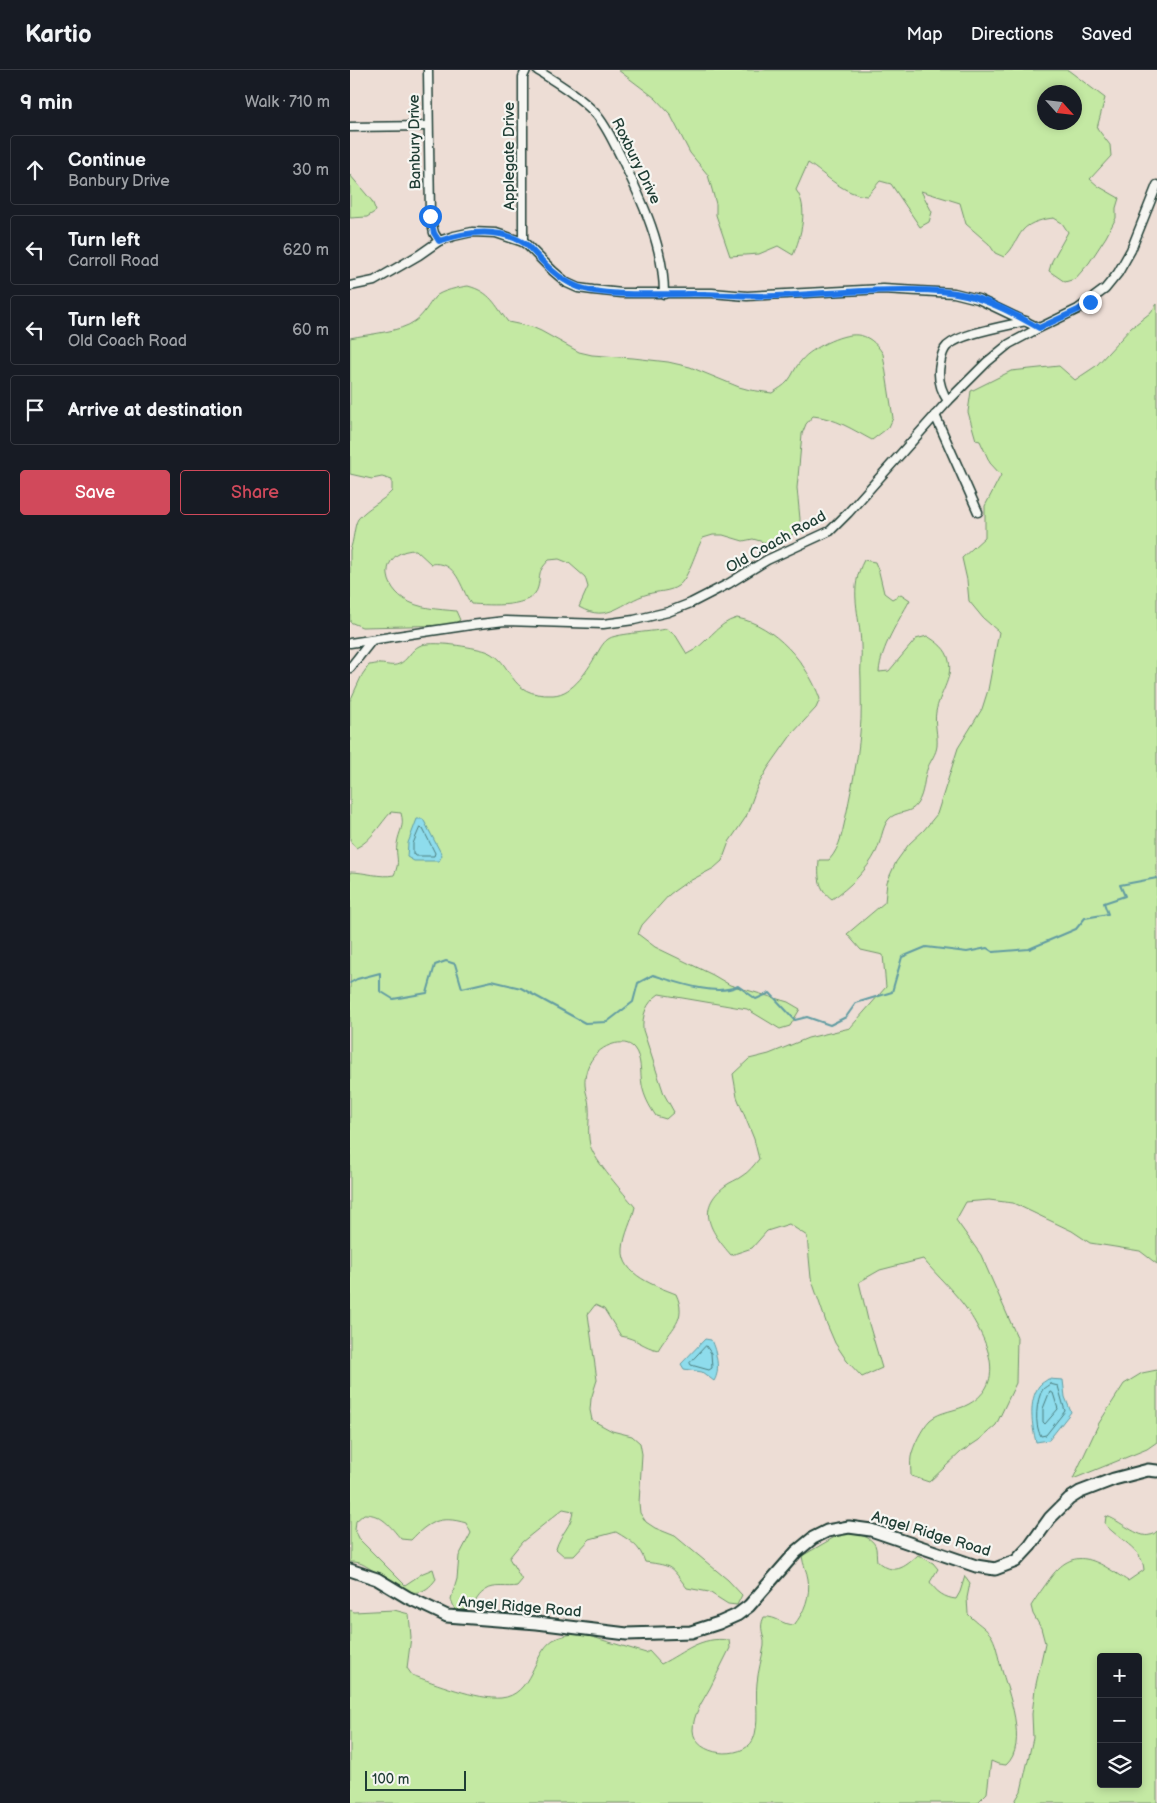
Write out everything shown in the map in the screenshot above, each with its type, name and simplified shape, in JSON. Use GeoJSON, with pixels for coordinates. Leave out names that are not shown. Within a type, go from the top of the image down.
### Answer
{"type":"FeatureCollection","features":[{"type":"Feature","properties":{"kind":"street","name":"Banbury Drive"},"geometry":{"type":"LineString","coordinates":[[428,70],[430,216],[434,233],[439,241]]}},
{"type":"Feature","properties":{"kind":"street","name":"Applegate Drive"},"geometry":{"type":"LineString","coordinates":[[523,242],[523,77],[526,70]]}},
{"type":"Feature","properties":{"kind":"street","name":"Roxbury Drive"},"geometry":{"type":"LineString","coordinates":[[536,70],[567,89],[585,103],[610,134],[643,204],[664,274],[664,294]]}},
{"type":"Feature","properties":{"kind":"street"},"geometry":{"type":"LineString","coordinates":[[350,127],[428,126]]}},
{"type":"Feature","properties":{"kind":"street","name":"Old Coach Road"},"geometry":{"type":"LineString","coordinates":[[350,642],[505,621],[611,623],[634,620],[668,612],[691,603],[728,584],[767,560],[830,531],[872,487],[948,401],[987,362],[1002,350],[1039,328],[1078,310],[1090,302],[1110,283],[1131,250],[1157,185]]}},
{"type":"Feature","properties":{"kind":"street"},"geometry":{"type":"LineString","coordinates":[[350,286],[374,281],[390,273],[439,241],[472,232],[496,233],[523,242],[567,283],[578,288],[622,293],[712,293],[747,296],[884,289],[922,290],[954,293],[976,298],[1039,328]]}},
{"type":"Feature","properties":{"kind":"street"},"geometry":{"type":"LineString","coordinates":[[948,401],[941,390],[938,372],[942,354],[948,346],[974,334],[1026,321]]}},
{"type":"Feature","properties":{"kind":"street"},"geometry":{"type":"LineString","coordinates":[[935,415],[978,512]]}},
{"type":"Feature","properties":{"kind":"street"},"geometry":{"type":"LineString","coordinates":[[350,668],[372,640]]}},
{"type":"Feature","properties":{"kind":"street","name":"Angel Ridge Road"},"geometry":{"type":"LineString","coordinates":[[350,1570],[376,1579],[407,1597],[447,1616],[537,1622],[627,1634],[692,1632],[737,1615],[749,1606],[796,1552],[813,1538],[827,1531],[849,1527],[871,1530],[976,1566],[995,1569],[1016,1561],[1030,1546],[1050,1518],[1069,1499],[1080,1492],[1114,1478],[1148,1470],[1157,1470]]}},
{"type":"Feature","properties":{"kind":"green space"},"geometry":{"type":"Polygon","coordinates":[[[618,70],[1068,70],[1105,98],[1097,128],[1110,145],[1111,156],[1090,179],[1119,198],[1116,218],[1089,263],[1075,279],[1065,282],[1049,271],[1052,261],[1068,232],[1062,223],[1054,218],[1037,221],[1026,227],[1004,257],[995,253],[989,244],[966,224],[960,203],[921,191],[932,212],[929,222],[920,227],[891,184],[880,181],[867,196],[859,195],[836,184],[808,163],[796,190],[800,197],[803,213],[799,240],[793,255],[778,246],[759,254],[730,256],[716,215],[716,204],[708,175],[690,153],[670,114],[655,98],[618,70]]]}},
{"type":"Feature","properties":{"kind":"green space"},"geometry":{"type":"Polygon","coordinates":[[[350,175],[372,201],[376,211],[367,217],[350,218],[350,175]]]}},
{"type":"Feature","properties":{"kind":"green space"},"geometry":{"type":"Polygon","coordinates":[[[468,286],[487,296],[508,322],[532,327],[579,352],[592,355],[668,362],[690,367],[739,387],[772,393],[790,379],[799,363],[816,349],[826,343],[851,335],[865,337],[871,340],[883,354],[893,418],[889,427],[872,440],[837,422],[813,416],[806,424],[802,434],[797,488],[799,529],[783,542],[774,545],[753,539],[743,541],[723,535],[703,538],[689,571],[682,582],[675,588],[639,597],[615,610],[599,613],[590,612],[579,607],[588,587],[585,577],[569,563],[559,559],[549,560],[545,564],[540,573],[538,587],[528,599],[509,604],[471,604],[452,570],[440,564],[431,564],[416,550],[405,551],[391,561],[388,568],[388,576],[396,592],[404,599],[416,605],[456,611],[460,620],[452,625],[362,627],[350,622],[350,550],[358,519],[392,491],[392,480],[382,477],[372,479],[350,474],[350,338],[409,325],[421,316],[432,300],[441,293],[468,286]]]}},
{"type":"Feature","properties":{"kind":"green space"},"geometry":{"type":"Polygon","coordinates":[[[1157,304],[1157,1264],[1140,1251],[1090,1243],[1072,1231],[1013,1203],[989,1200],[966,1202],[956,1220],[981,1255],[1017,1337],[1016,1383],[996,1425],[961,1452],[929,1482],[911,1476],[911,1459],[914,1448],[921,1432],[930,1420],[969,1404],[981,1395],[988,1384],[991,1372],[990,1360],[981,1334],[963,1304],[923,1259],[880,1270],[859,1282],[882,1368],[862,1377],[847,1361],[835,1343],[826,1322],[811,1278],[807,1236],[789,1224],[767,1231],[752,1248],[731,1255],[712,1229],[708,1212],[710,1203],[725,1186],[747,1172],[759,1159],[754,1139],[737,1097],[733,1074],[749,1059],[769,1054],[808,1038],[850,1028],[886,987],[883,955],[861,950],[847,934],[885,902],[887,882],[896,862],[909,844],[937,814],[958,748],[982,709],[988,690],[999,632],[983,618],[969,601],[962,558],[985,537],[985,506],[1001,475],[990,463],[980,441],[976,440],[968,412],[971,391],[1011,371],[1059,366],[1075,380],[1096,366],[1131,328],[1150,313],[1157,304]]]}},
{"type":"Feature","properties":{"kind":"green space"},"geometry":{"type":"Polygon","coordinates":[[[864,560],[875,562],[884,593],[892,599],[901,594],[910,600],[895,626],[883,653],[879,672],[889,671],[916,639],[927,636],[944,649],[950,668],[936,712],[937,742],[935,754],[926,772],[920,799],[911,810],[895,815],[888,820],[876,852],[868,865],[845,890],[832,899],[821,887],[819,860],[829,860],[839,843],[858,752],[861,720],[861,649],[856,592],[859,571],[864,560]]]}},
{"type":"Feature","properties":{"kind":"green space"},"geometry":{"type":"Polygon","coordinates":[[[737,618],[751,622],[777,637],[798,660],[815,686],[820,699],[816,708],[792,734],[768,768],[757,787],[746,817],[729,842],[722,861],[714,868],[670,894],[642,925],[638,934],[655,947],[730,985],[788,1002],[800,1009],[790,1026],[780,1029],[747,1009],[659,994],[651,1001],[646,1010],[643,1019],[643,1030],[664,1094],[674,1112],[666,1119],[656,1116],[644,1093],[637,1052],[632,1046],[627,1044],[613,1044],[596,1054],[586,1071],[585,1085],[589,1104],[590,1145],[603,1168],[635,1207],[626,1233],[623,1249],[624,1258],[628,1266],[641,1278],[676,1294],[680,1311],[676,1324],[658,1350],[621,1336],[604,1309],[595,1305],[588,1314],[597,1380],[591,1399],[590,1410],[592,1420],[612,1431],[632,1436],[640,1443],[642,1454],[639,1503],[640,1513],[646,1522],[675,1536],[728,1580],[742,1595],[737,1605],[728,1604],[709,1592],[687,1588],[674,1571],[667,1566],[645,1562],[634,1544],[616,1532],[590,1539],[574,1556],[564,1556],[556,1549],[573,1511],[563,1509],[522,1542],[509,1558],[522,1580],[517,1586],[489,1588],[481,1593],[468,1609],[455,1610],[451,1599],[457,1579],[459,1556],[471,1533],[466,1523],[449,1520],[435,1522],[423,1529],[411,1540],[401,1539],[381,1518],[376,1516],[364,1514],[356,1521],[355,1530],[360,1540],[405,1585],[433,1569],[436,1579],[427,1588],[418,1592],[409,1592],[399,1588],[362,1564],[350,1562],[350,872],[383,876],[394,875],[397,862],[397,844],[402,822],[401,813],[391,812],[371,837],[361,845],[356,848],[350,841],[350,701],[362,675],[369,665],[399,664],[416,648],[425,644],[452,645],[486,651],[502,662],[518,685],[538,694],[553,695],[561,694],[580,680],[603,644],[610,638],[667,629],[676,636],[687,654],[723,624],[737,618]]]}},
{"type":"Feature","properties":{"kind":"green space"},"geometry":{"type":"Polygon","coordinates":[[[1157,1370],[1157,1442],[1147,1449],[1073,1479],[1099,1423],[1124,1384],[1142,1373],[1157,1370]]]}},
{"type":"Feature","properties":{"kind":"green space"},"geometry":{"type":"Polygon","coordinates":[[[1106,1516],[1140,1534],[1151,1535],[1157,1531],[1157,1803],[1014,1803],[1021,1791],[1033,1738],[1032,1714],[1035,1689],[1045,1643],[1041,1628],[1031,1606],[1051,1577],[1060,1567],[1070,1561],[1079,1559],[1098,1563],[1128,1581],[1144,1570],[1143,1562],[1139,1556],[1129,1544],[1105,1524],[1106,1516]]]}},
{"type":"Feature","properties":{"kind":"green space"},"geometry":{"type":"Polygon","coordinates":[[[840,1534],[859,1535],[868,1538],[875,1545],[877,1561],[889,1568],[903,1567],[918,1555],[933,1563],[938,1569],[930,1582],[938,1592],[945,1596],[956,1599],[965,1576],[970,1583],[967,1598],[968,1614],[990,1634],[994,1641],[1012,1704],[1016,1732],[1016,1745],[1013,1756],[1006,1765],[991,1761],[987,1793],[977,1803],[350,1803],[350,1610],[354,1612],[394,1610],[409,1614],[411,1637],[407,1668],[412,1675],[456,1690],[491,1698],[512,1695],[520,1690],[546,1646],[553,1640],[566,1635],[579,1633],[646,1653],[649,1651],[661,1664],[701,1643],[719,1639],[729,1640],[730,1648],[698,1709],[693,1730],[695,1739],[701,1746],[720,1753],[730,1753],[740,1751],[748,1746],[755,1734],[757,1683],[764,1646],[762,1621],[764,1617],[794,1625],[804,1609],[808,1597],[809,1585],[802,1556],[840,1534]]]}},
{"type":"Feature","properties":{"kind":"water"},"geometry":{"type":"Polygon","coordinates":[[[417,819],[423,819],[442,855],[439,861],[414,861],[407,857],[408,843],[417,819]]]}},
{"type":"Feature","properties":{"kind":"water"},"geometry":{"type":"Polygon","coordinates":[[[705,1339],[711,1340],[716,1355],[717,1371],[714,1381],[702,1372],[684,1369],[681,1364],[705,1339]]]}},
{"type":"Feature","properties":{"kind":"water"},"geometry":{"type":"Polygon","coordinates":[[[1048,1379],[1063,1380],[1065,1397],[1071,1412],[1049,1440],[1036,1442],[1032,1421],[1033,1399],[1039,1386],[1048,1379]]]}},
{"type":"Feature","properties":{"kind":"waterway"},"geometry":{"type":"LineString","coordinates":[[350,983],[357,979],[380,973],[380,991],[393,999],[427,993],[435,965],[446,961],[455,964],[462,988],[492,981],[521,988],[585,1023],[607,1022],[633,1002],[638,983],[653,975],[708,989],[719,990],[738,986],[756,999],[770,993],[795,1020],[807,1017],[830,1025],[846,1017],[856,1003],[892,992],[902,957],[926,947],[967,952],[987,948],[993,952],[1029,949],[1076,929],[1085,918],[1108,914],[1104,903],[1125,896],[1120,885],[1157,878]]}},
{"type":"Feature","properties":{"kind":"route"},"geometry":{"type":"LineString","coordinates":[[430,216],[434,233],[439,241],[472,232],[496,233],[523,242],[567,283],[578,288],[622,293],[712,293],[747,296],[884,289],[922,290],[954,293],[976,298],[1039,328],[1078,310],[1090,302]]}}]}
